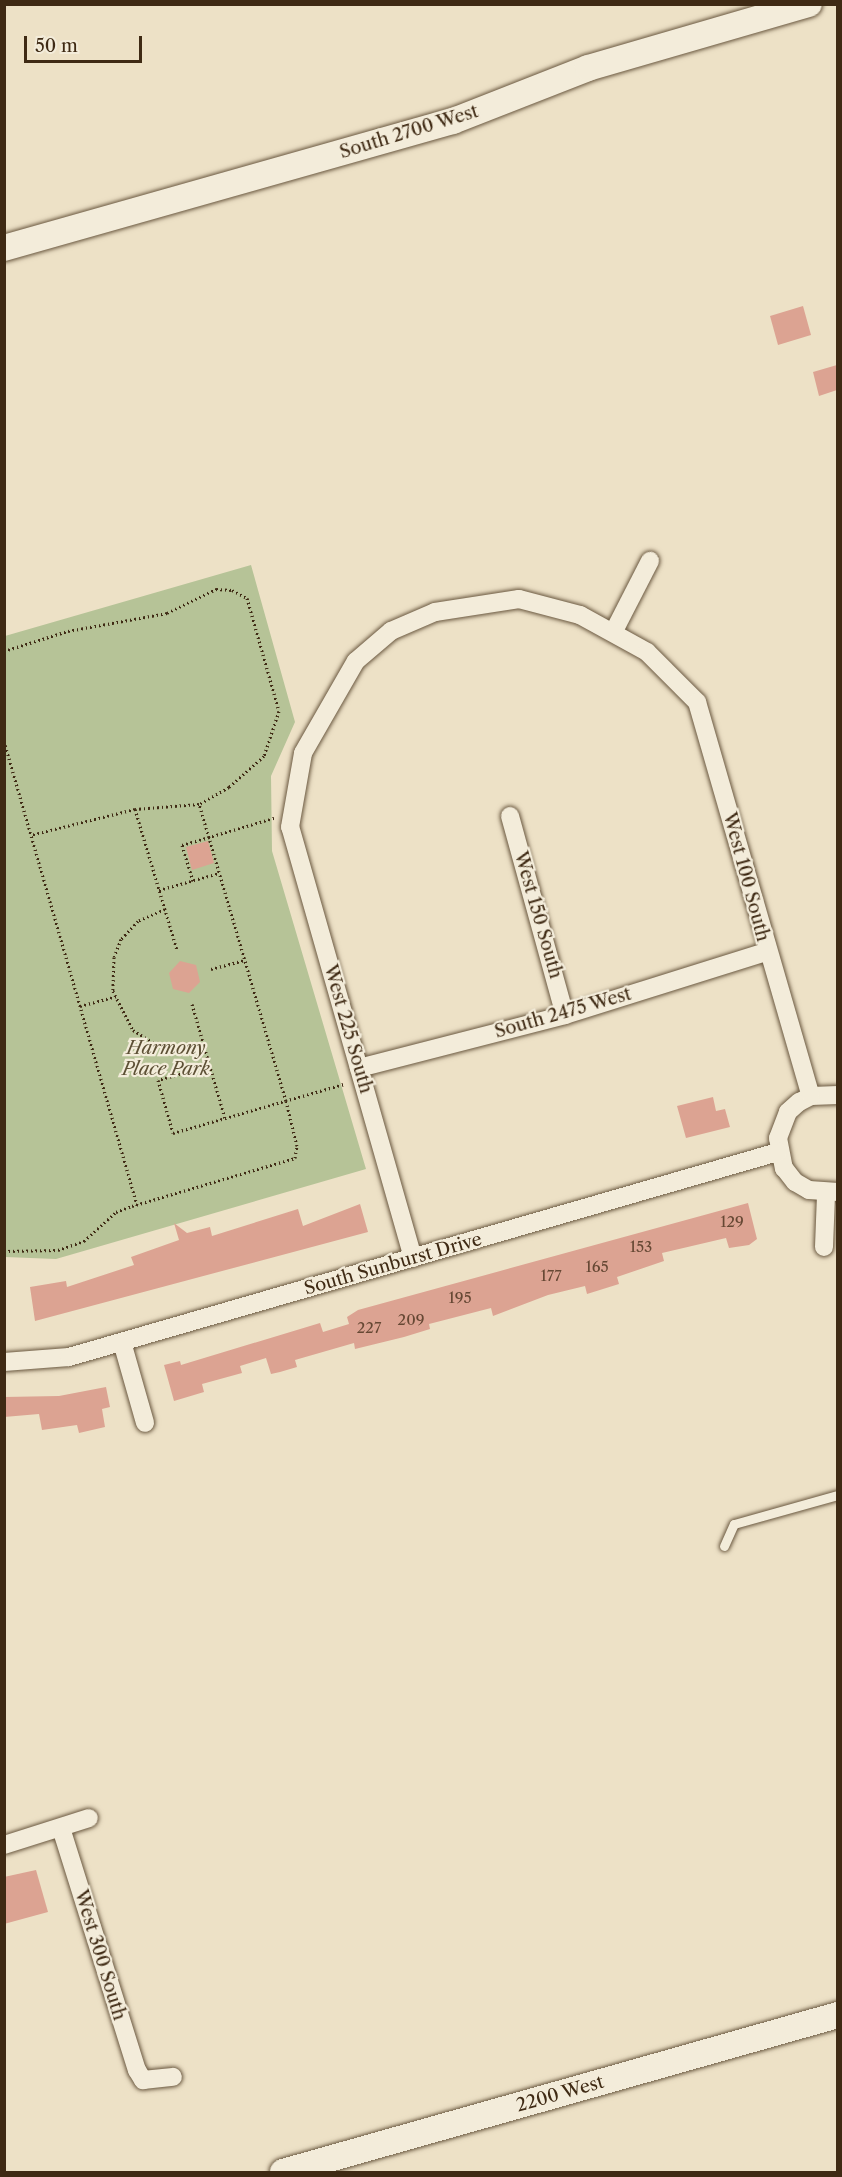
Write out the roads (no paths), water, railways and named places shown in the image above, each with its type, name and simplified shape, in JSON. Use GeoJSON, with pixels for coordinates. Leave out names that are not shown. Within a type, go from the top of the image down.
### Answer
{"type":"FeatureCollection","features":[{"type":"Feature","properties":{"kind":"main road","name":"South 2700 West"},"geometry":{"type":"LineString","coordinates":[[4,248],[453,121],[616,59],[809,4]]}},
{"type":"Feature","properties":{"kind":"main road","name":"2200 West"},"geometry":{"type":"LineString","coordinates":[[283,2172],[837,2015]]}},
{"type":"Feature","properties":{"kind":"street"},"geometry":{"type":"LineString","coordinates":[[614,631],[650,561]]}},
{"type":"Feature","properties":{"kind":"street","name":"West 225 South"},"geometry":{"type":"LineString","coordinates":[[413,1258],[290,827],[303,753],[327,706],[356,661],[392,631],[435,612],[519,599],[580,615],[614,631]]}},
{"type":"Feature","properties":{"kind":"street","name":"West 100 South"},"geometry":{"type":"LineString","coordinates":[[614,631],[664,668],[704,715],[766,952],[811,1096]]}},
{"type":"Feature","properties":{"kind":"street","name":"West 150 South"},"geometry":{"type":"LineString","coordinates":[[510,816],[565,1015]]}},
{"type":"Feature","properties":{"kind":"street","name":"South 2475 West"},"geometry":{"type":"LineString","coordinates":[[359,1068],[565,1015],[766,952]]}},
{"type":"Feature","properties":{"kind":"street"},"geometry":{"type":"LineString","coordinates":[[824,1247],[832,1193],[795,1182],[778,1152],[781,1124],[794,1107],[811,1096],[837,1095]]}},
{"type":"Feature","properties":{"kind":"street","name":"South Sunburst Drive"},"geometry":{"type":"LineString","coordinates":[[4,1362],[69,1357],[778,1152]]}},
{"type":"Feature","properties":{"kind":"street"},"geometry":{"type":"LineString","coordinates":[[122,1342],[146,1423]]}},
{"type":"Feature","properties":{"kind":"street"},"geometry":{"type":"LineString","coordinates":[[4,1845],[89,1818]]}},
{"type":"Feature","properties":{"kind":"street","name":"West 300 South"},"geometry":{"type":"LineString","coordinates":[[61,1828],[131,2056],[143,2080],[173,2077]]}},
{"type":"Feature","properties":{"kind":"lane"},"geometry":{"type":"LineString","coordinates":[[724,1546],[734,1524],[837,1495]]}},
{"type":"Feature","properties":{"kind":"park label","name":"Harmony Place Park"},"geometry":{"type":"Point","coordinates":[166,1059]}}]}
